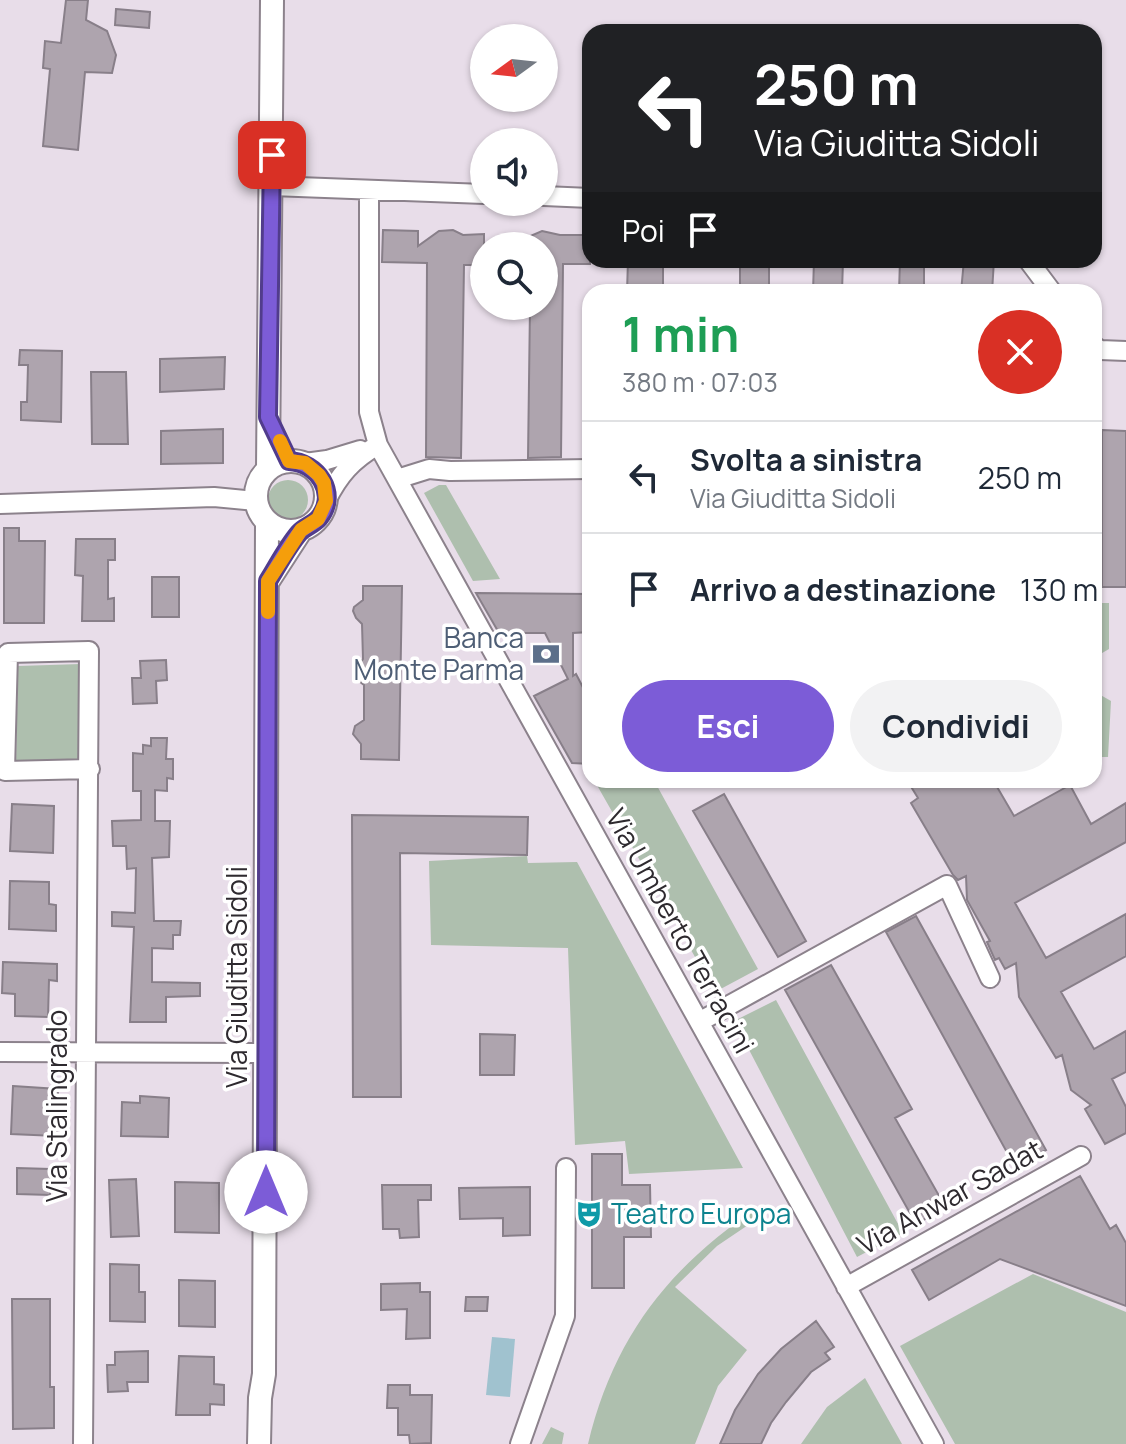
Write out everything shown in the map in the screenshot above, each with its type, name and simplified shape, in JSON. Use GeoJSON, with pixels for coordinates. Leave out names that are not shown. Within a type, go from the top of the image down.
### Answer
{"type":"FeatureCollection","features":[{"type":"Feature","properties":{"kind":"street"},"geometry":{"type":"LineString","coordinates":[[272,0],[268,417],[287,465]]}},
{"type":"Feature","properties":{"kind":"street"},"geometry":{"type":"LineString","coordinates":[[272,186],[470,194]]}},
{"type":"Feature","properties":{"kind":"street"},"geometry":{"type":"LineString","coordinates":[[369,190],[369,412],[378,445]]}},
{"type":"Feature","properties":{"kind":"street"},"geometry":{"type":"LineString","coordinates":[[558,197],[582,198]]}},
{"type":"Feature","properties":{"kind":"street"},"geometry":{"type":"LineString","coordinates":[[1102,350],[1126,351]]}},
{"type":"Feature","properties":{"kind":"street"},"geometry":{"type":"LineString","coordinates":[[0,504],[214,497],[256,501],[256,489],[287,465],[327,460],[378,445]]}},
{"type":"Feature","properties":{"kind":"street"},"geometry":{"type":"LineString","coordinates":[[268,581],[301,530],[318,519],[346,468],[357,457],[378,445]]}},
{"type":"Feature","properties":{"kind":"street","name":"Via Umberto Terracini"},"geometry":{"type":"LineString","coordinates":[[378,445],[934,1444]]}},
{"type":"Feature","properties":{"kind":"street"},"geometry":{"type":"LineString","coordinates":[[287,465],[313,468],[324,483],[326,501]]}},
{"type":"Feature","properties":{"kind":"street"},"geometry":{"type":"LineString","coordinates":[[397,479],[429,469],[582,469]]}},
{"type":"Feature","properties":{"kind":"street","name":"Via Giuditta Sidoli"},"geometry":{"type":"LineString","coordinates":[[256,501],[267,522],[268,581],[264,1374],[259,1444]]}},
{"type":"Feature","properties":{"kind":"street"},"geometry":{"type":"LineString","coordinates":[[267,522],[277,529],[301,530]]}},
{"type":"Feature","properties":{"kind":"street","name":"Via Stalingrado"},"geometry":{"type":"LineString","coordinates":[[83,1444],[90,769],[89,651],[8,653],[5,771],[90,769]]}},
{"type":"Feature","properties":{"kind":"street"},"geometry":{"type":"LineString","coordinates":[[699,1022],[947,885],[990,978]]}},
{"type":"Feature","properties":{"kind":"street"},"geometry":{"type":"LineString","coordinates":[[0,1052],[266,1053]]}},
{"type":"Feature","properties":{"kind":"street","name":"Via Anwar Sadat"},"geometry":{"type":"LineString","coordinates":[[846,1287],[1081,1156]]}},
{"type":"Feature","properties":{"kind":"street"},"geometry":{"type":"LineString","coordinates":[[520,1444],[565,1316],[566,1168]]}},
{"type":"Feature","properties":{"kind":"street","name":"Via Giuditta Sidoli"},"geometry":{"type":"LineString","coordinates":[[264,1374],[273,1398],[273,1444]]}},
{"type":"Feature","properties":{"kind":"green space"},"geometry":{"type":"Polygon","coordinates":[[[288,480],[302,486],[308,500],[302,514],[288,520],[274,514],[268,500],[274,486],[288,480]]]}},
{"type":"Feature","properties":{"kind":"green space"},"geometry":{"type":"Polygon","coordinates":[[[446,485],[500,579],[473,581],[424,493],[446,485]]]}},
{"type":"Feature","properties":{"kind":"green space"},"geometry":{"type":"Polygon","coordinates":[[[1102,603],[1109,603],[1109,649],[1102,653],[1102,603]]]}},
{"type":"Feature","properties":{"kind":"green space"},"geometry":{"type":"Polygon","coordinates":[[[81,664],[79,761],[16,762],[18,666],[81,664]]]}},
{"type":"Feature","properties":{"kind":"green space"},"geometry":{"type":"Polygon","coordinates":[[[1102,696],[1111,701],[1108,757],[1102,757],[1102,696]]]}},
{"type":"Feature","properties":{"kind":"green space"},"geometry":{"type":"Polygon","coordinates":[[[599,788],[658,788],[758,969],[715,992],[599,788]]]}},
{"type":"Feature","properties":{"kind":"green space"},"geometry":{"type":"Polygon","coordinates":[[[527,856],[528,863],[577,862],[743,1168],[629,1174],[625,1141],[575,1145],[568,948],[431,945],[429,861],[527,856]]]}},
{"type":"Feature","properties":{"kind":"green space"},"geometry":{"type":"Polygon","coordinates":[[[776,1000],[903,1233],[857,1257],[734,1021],[776,1000]]]}},
{"type":"Feature","properties":{"kind":"green space"},"geometry":{"type":"Polygon","coordinates":[[[762,1205],[766,1213],[717,1246],[675,1287],[747,1350],[718,1386],[695,1444],[588,1444],[613,1370],[650,1306],[700,1252],[762,1205]]]}},
{"type":"Feature","properties":{"kind":"green space"},"geometry":{"type":"Polygon","coordinates":[[[1033,1274],[1126,1312],[1126,1444],[955,1444],[900,1346],[1033,1274]]]}},
{"type":"Feature","properties":{"kind":"green space"},"geometry":{"type":"Polygon","coordinates":[[[865,1378],[902,1444],[801,1444],[827,1407],[865,1378]]]}},
{"type":"Feature","properties":{"kind":"green space"},"geometry":{"type":"Polygon","coordinates":[[[551,1427],[564,1433],[562,1444],[542,1444],[551,1427]]]}},
{"type":"Feature","properties":{"kind":"water"},"geometry":{"type":"Polygon","coordinates":[[[492,1337],[515,1339],[510,1397],[486,1395],[492,1337]]]}},
{"type":"Feature","properties":{"kind":"building"},"geometry":{"type":"Polygon","coordinates":[[[66,0],[88,0],[86,20],[107,31],[116,55],[112,73],[85,72],[78,150],[43,146],[50,69],[43,68],[45,41],[61,43],[66,0]]]}},
{"type":"Feature","properties":{"kind":"building"},"geometry":{"type":"Polygon","coordinates":[[[116,9],[150,12],[149,28],[115,25],[116,9]]]}},
{"type":"Feature","properties":{"kind":"building"},"geometry":{"type":"Polygon","coordinates":[[[383,230],[418,231],[418,246],[439,231],[453,230],[470,235],[470,265],[464,265],[461,458],[426,457],[427,263],[382,262],[383,230]]]}},
{"type":"Feature","properties":{"kind":"building"},"geometry":{"type":"Polygon","coordinates":[[[558,235],[582,235],[582,264],[563,264],[561,457],[528,458],[530,320],[558,320],[558,235]]]}},
{"type":"Feature","properties":{"kind":"building"},"geometry":{"type":"Polygon","coordinates":[[[628,268],[663,268],[663,284],[627,284],[628,268]]]}},
{"type":"Feature","properties":{"kind":"building"},"geometry":{"type":"Polygon","coordinates":[[[740,268],[769,268],[769,284],[740,284],[740,268]]]}},
{"type":"Feature","properties":{"kind":"building"},"geometry":{"type":"Polygon","coordinates":[[[814,268],[843,268],[842,284],[813,284],[814,268]]]}},
{"type":"Feature","properties":{"kind":"building"},"geometry":{"type":"Polygon","coordinates":[[[900,268],[924,268],[924,284],[899,284],[900,268]]]}},
{"type":"Feature","properties":{"kind":"building"},"geometry":{"type":"Polygon","coordinates":[[[963,268],[994,268],[992,284],[962,284],[963,268]]]}},
{"type":"Feature","properties":{"kind":"building"},"geometry":{"type":"Polygon","coordinates":[[[20,350],[62,351],[61,422],[21,420],[21,402],[27,402],[28,365],[19,365],[20,350]]]}},
{"type":"Feature","properties":{"kind":"building"},"geometry":{"type":"Polygon","coordinates":[[[225,357],[224,389],[160,392],[160,359],[225,357]]]}},
{"type":"Feature","properties":{"kind":"building"},"geometry":{"type":"Polygon","coordinates":[[[91,372],[126,372],[128,444],[92,444],[91,372]]]}},
{"type":"Feature","properties":{"kind":"building"},"geometry":{"type":"Polygon","coordinates":[[[223,429],[223,463],[161,464],[161,431],[223,429]]]}},
{"type":"Feature","properties":{"kind":"building"},"geometry":{"type":"Polygon","coordinates":[[[1102,430],[1126,431],[1126,587],[1102,587],[1102,430]]]}},
{"type":"Feature","properties":{"kind":"building"},"geometry":{"type":"Polygon","coordinates":[[[4,528],[19,528],[19,541],[45,541],[44,623],[4,623],[4,528]]]}},
{"type":"Feature","properties":{"kind":"building"},"geometry":{"type":"Polygon","coordinates":[[[76,539],[115,539],[115,560],[108,560],[108,599],[114,598],[114,621],[82,621],[83,576],[75,575],[76,539]]]}},
{"type":"Feature","properties":{"kind":"building"},"geometry":{"type":"Polygon","coordinates":[[[152,577],[179,577],[179,617],[152,617],[152,577]]]}},
{"type":"Feature","properties":{"kind":"building"},"geometry":{"type":"Polygon","coordinates":[[[363,586],[402,586],[399,760],[361,759],[361,744],[353,734],[355,726],[364,720],[364,685],[356,679],[354,672],[363,659],[362,624],[353,611],[363,600],[363,586]]]}},
{"type":"Feature","properties":{"kind":"building"},"geometry":{"type":"Polygon","coordinates":[[[476,593],[582,594],[582,632],[573,633],[573,676],[576,674],[582,686],[582,764],[572,763],[534,696],[568,679],[545,633],[499,633],[476,593]]]}},
{"type":"Feature","properties":{"kind":"building"},"geometry":{"type":"Polygon","coordinates":[[[166,660],[167,680],[156,681],[157,703],[133,704],[132,678],[141,678],[140,661],[166,660]]]}},
{"type":"Feature","properties":{"kind":"building"},"geometry":{"type":"Polygon","coordinates":[[[151,738],[167,738],[166,759],[173,759],[173,779],[167,778],[167,791],[155,790],[155,821],[170,821],[169,857],[152,858],[154,921],[181,921],[180,935],[173,935],[173,949],[152,948],[152,982],[200,983],[200,996],[166,997],[166,1022],[130,1022],[134,927],[112,926],[112,912],[135,913],[136,868],[127,869],[126,846],[113,846],[112,821],[141,820],[141,791],[133,791],[133,753],[143,754],[143,745],[151,746],[151,738]]]}},
{"type":"Feature","properties":{"kind":"building"},"geometry":{"type":"Polygon","coordinates":[[[912,788],[998,788],[1014,816],[1065,788],[1072,788],[1091,824],[1126,803],[1126,842],[1015,903],[1046,958],[1126,914],[1126,956],[1061,992],[1094,1049],[1126,1031],[1126,1072],[1112,1079],[1126,1107],[1126,1133],[1105,1144],[1085,1109],[1091,1105],[1071,1090],[1062,1055],[1056,1058],[1019,997],[1016,963],[1005,969],[999,958],[995,960],[987,942],[990,941],[967,900],[966,876],[958,880],[953,875],[911,803],[918,798],[912,788]]]}},
{"type":"Feature","properties":{"kind":"building"},"geometry":{"type":"Polygon","coordinates":[[[724,794],[806,941],[778,957],[693,811],[724,794]]]}},
{"type":"Feature","properties":{"kind":"building"},"geometry":{"type":"Polygon","coordinates":[[[12,804],[54,806],[53,853],[10,851],[12,804]]]}},
{"type":"Feature","properties":{"kind":"building"},"geometry":{"type":"Polygon","coordinates":[[[352,815],[528,817],[527,855],[400,853],[401,1097],[353,1097],[352,815]]]}},
{"type":"Feature","properties":{"kind":"building"},"geometry":{"type":"Polygon","coordinates":[[[10,881],[49,882],[49,904],[56,905],[56,931],[9,929],[10,881]]]}},
{"type":"Feature","properties":{"kind":"building"},"geometry":{"type":"Polygon","coordinates":[[[916,916],[1046,1150],[1015,1167],[886,932],[916,916]]]}},
{"type":"Feature","properties":{"kind":"building"},"geometry":{"type":"Polygon","coordinates":[[[3,962],[57,964],[57,981],[49,980],[48,1017],[15,1016],[15,994],[2,993],[3,962]]]}},
{"type":"Feature","properties":{"kind":"building"},"geometry":{"type":"Polygon","coordinates":[[[831,965],[912,1109],[895,1118],[946,1208],[916,1224],[785,990],[831,965]]]}},
{"type":"Feature","properties":{"kind":"building"},"geometry":{"type":"Polygon","coordinates":[[[480,1034],[515,1035],[514,1075],[480,1075],[480,1034]]]}},
{"type":"Feature","properties":{"kind":"building"},"geometry":{"type":"Polygon","coordinates":[[[13,1086],[58,1089],[56,1136],[11,1134],[13,1086]]]}},
{"type":"Feature","properties":{"kind":"building"},"geometry":{"type":"Polygon","coordinates":[[[140,1096],[169,1098],[168,1137],[121,1136],[122,1102],[140,1103],[140,1096]]]}},
{"type":"Feature","properties":{"kind":"building"},"geometry":{"type":"Polygon","coordinates":[[[592,1154],[622,1154],[622,1185],[650,1185],[651,1237],[624,1237],[624,1288],[592,1288],[592,1154]]]}},
{"type":"Feature","properties":{"kind":"building"},"geometry":{"type":"Polygon","coordinates":[[[17,1168],[50,1169],[50,1195],[17,1194],[17,1168]]]}},
{"type":"Feature","properties":{"kind":"building"},"geometry":{"type":"Polygon","coordinates":[[[1080,1176],[1110,1229],[1116,1225],[1126,1243],[1126,1306],[1000,1259],[929,1300],[912,1270],[1080,1176]]]}},
{"type":"Feature","properties":{"kind":"building"},"geometry":{"type":"Polygon","coordinates":[[[136,1179],[139,1236],[111,1237],[109,1180],[136,1179]]]}},
{"type":"Feature","properties":{"kind":"building"},"geometry":{"type":"Polygon","coordinates":[[[175,1182],[219,1183],[219,1233],[175,1232],[175,1182]]]}},
{"type":"Feature","properties":{"kind":"building"},"geometry":{"type":"Polygon","coordinates":[[[382,1185],[431,1185],[431,1200],[418,1200],[419,1237],[400,1238],[399,1229],[383,1229],[382,1185]]]}},
{"type":"Feature","properties":{"kind":"building"},"geometry":{"type":"Polygon","coordinates":[[[530,1187],[530,1235],[503,1236],[503,1218],[460,1219],[459,1188],[530,1187]]]}},
{"type":"Feature","properties":{"kind":"building"},"geometry":{"type":"Polygon","coordinates":[[[110,1264],[139,1265],[139,1292],[145,1292],[145,1322],[110,1321],[110,1264]]]}},
{"type":"Feature","properties":{"kind":"building"},"geometry":{"type":"Polygon","coordinates":[[[179,1280],[215,1281],[215,1327],[179,1326],[179,1280]]]}},
{"type":"Feature","properties":{"kind":"building"},"geometry":{"type":"Polygon","coordinates":[[[420,1283],[420,1292],[430,1292],[430,1338],[406,1339],[407,1309],[381,1310],[381,1284],[420,1283]]]}},
{"type":"Feature","properties":{"kind":"building"},"geometry":{"type":"Polygon","coordinates":[[[466,1297],[488,1297],[487,1311],[465,1311],[466,1297]]]}},
{"type":"Feature","properties":{"kind":"building"},"geometry":{"type":"Polygon","coordinates":[[[12,1299],[50,1299],[50,1387],[54,1387],[54,1428],[13,1429],[12,1299]]]}},
{"type":"Feature","properties":{"kind":"building"},"geometry":{"type":"Polygon","coordinates":[[[816,1321],[834,1347],[825,1353],[830,1359],[811,1372],[786,1402],[761,1444],[720,1444],[735,1410],[758,1374],[781,1349],[816,1321]]]}},
{"type":"Feature","properties":{"kind":"building"},"geometry":{"type":"Polygon","coordinates":[[[148,1351],[148,1382],[127,1382],[128,1391],[108,1392],[107,1365],[115,1365],[115,1352],[148,1351]]]}},
{"type":"Feature","properties":{"kind":"building"},"geometry":{"type":"Polygon","coordinates":[[[179,1356],[214,1357],[214,1384],[224,1385],[224,1405],[210,1404],[210,1415],[176,1415],[179,1356]]]}},
{"type":"Feature","properties":{"kind":"building"},"geometry":{"type":"Polygon","coordinates":[[[388,1385],[410,1385],[410,1395],[432,1395],[431,1443],[410,1444],[409,1435],[398,1435],[398,1408],[387,1408],[388,1385]]]}},
{"type":"Feature","properties":{"kind":"slow traffic"},"geometry":{"type":"LineString","coordinates":[[268,612],[268,581],[301,530],[318,519],[326,501],[324,483],[319,475],[305,463],[289,461],[280,441]]}},
{"type":"Feature","properties":{"kind":"place","name":"Banca Monte Parma"},"geometry":{"type":"Point","coordinates":[546,654]}},
{"type":"Feature","properties":{"kind":"place","name":"Teatro Europa"},"geometry":{"type":"Point","coordinates":[589,1214]}},
{"type":"Feature","properties":{"kind":"route"},"geometry":{"type":"LineString","coordinates":[[266,1192],[268,581],[301,530],[318,519],[326,501],[324,483],[319,475],[305,463],[289,461],[268,417],[272,155]]}}]}
